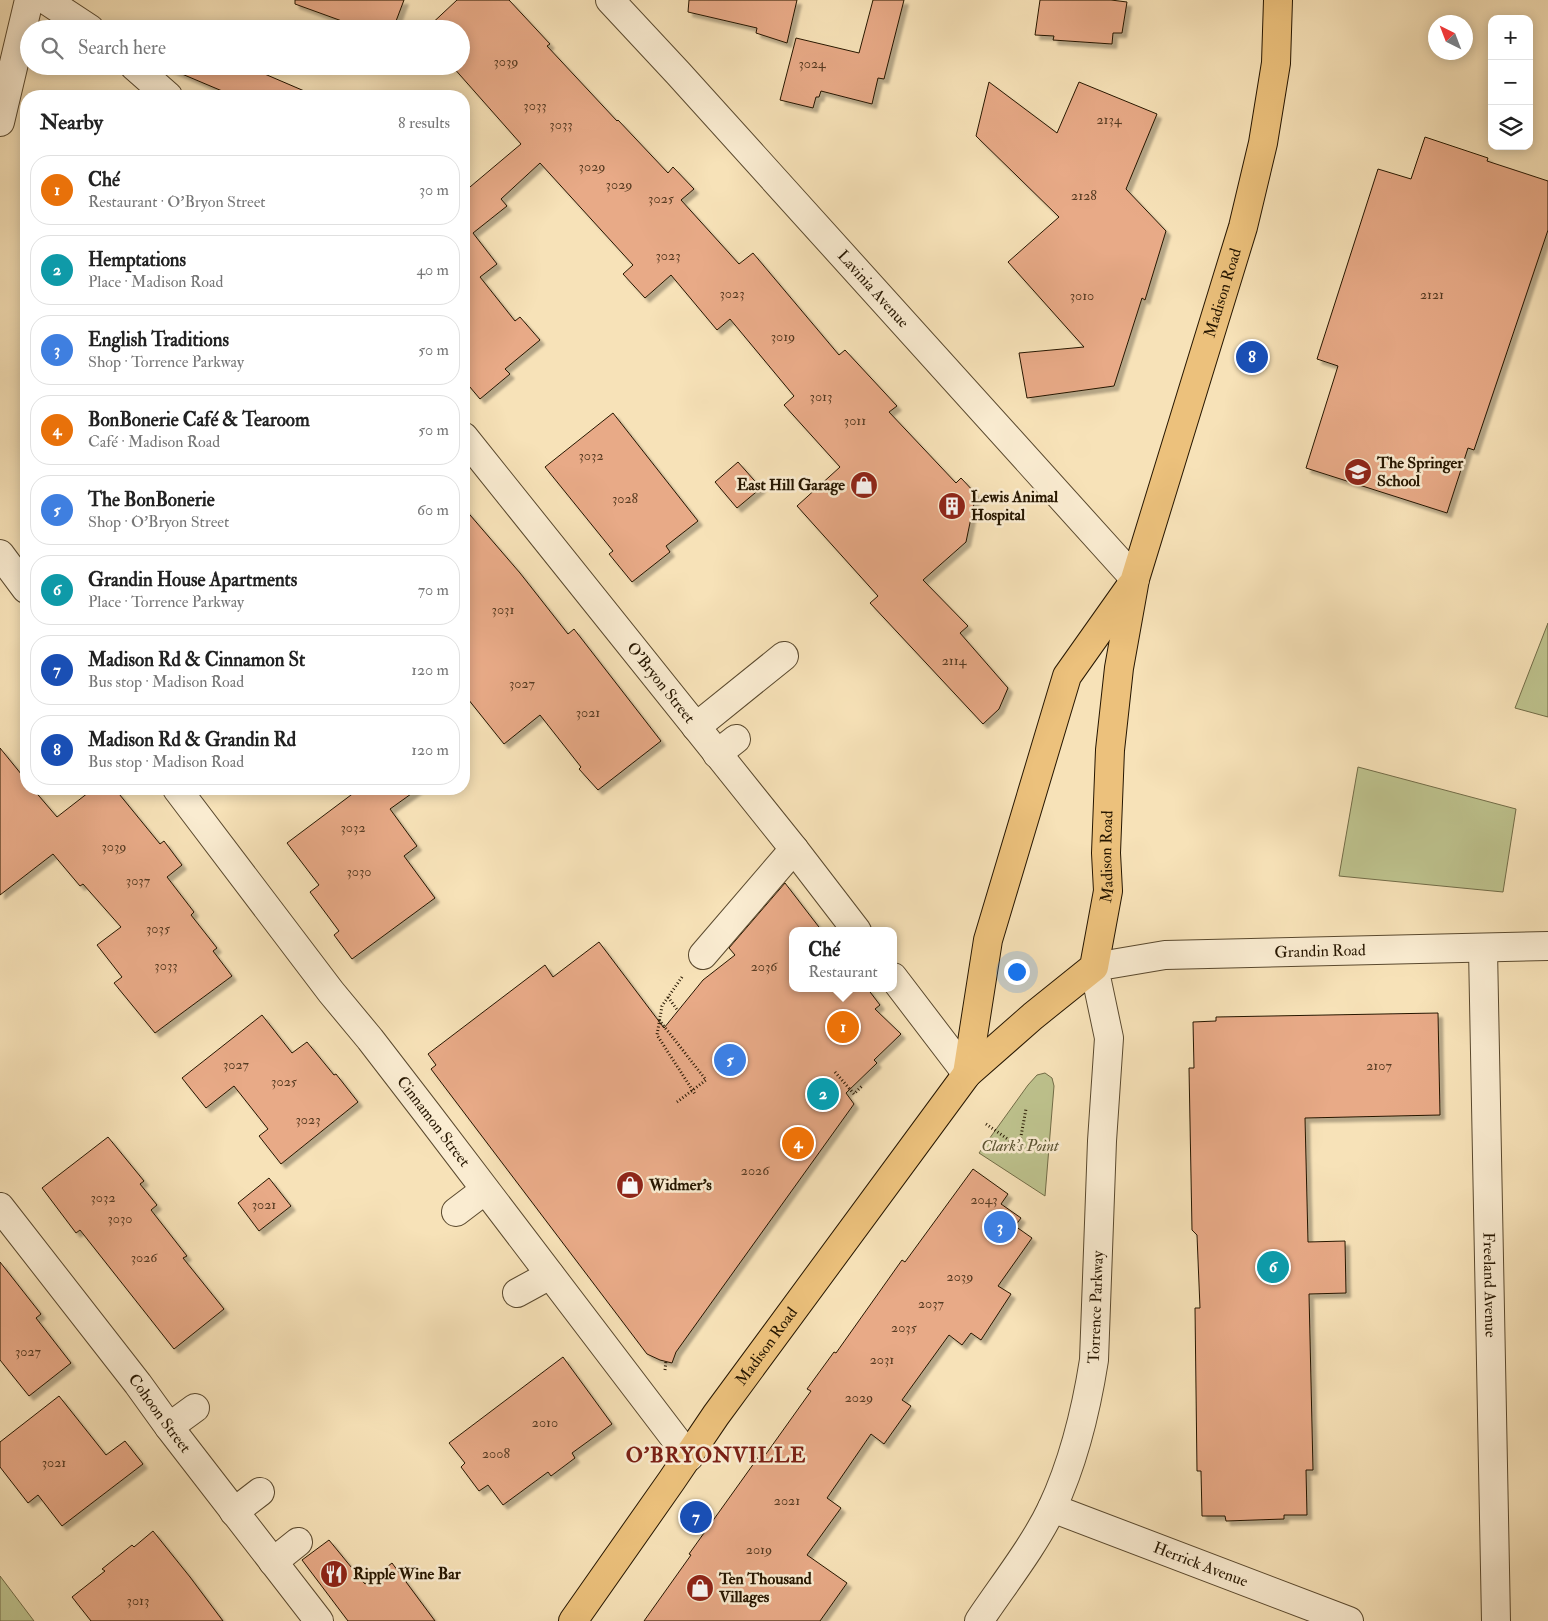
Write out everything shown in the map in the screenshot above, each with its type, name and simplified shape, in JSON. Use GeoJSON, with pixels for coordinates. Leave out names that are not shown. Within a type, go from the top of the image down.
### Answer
{"type":"FeatureCollection","features":[{"type":"Feature","properties":{"kind":"main road","name":"Madison Road"},"geometry":{"type":"LineString","coordinates":[[573,1621],[689,1457],[716,1415],[967,1074],[1033,1016],[1094,967],[1108,891],[1106,853],[1110,750],[1119,668],[1135,579],[1243,227],[1263,144],[1276,62],[1278,0]]}},
{"type":"Feature","properties":{"kind":"main road","name":"Madison Road"},"geometry":{"type":"LineString","coordinates":[[967,1074],[988,940],[1067,676],[1135,579]]}},
{"type":"Feature","properties":{"kind":"street"},"geometry":{"type":"LineString","coordinates":[[24,20],[29,0]]}},
{"type":"Feature","properties":{"kind":"street"},"geometry":{"type":"LineString","coordinates":[[46,0],[76,20]]}},
{"type":"Feature","properties":{"kind":"street","name":"Lavinia Avenue"},"geometry":{"type":"LineString","coordinates":[[610,0],[678,72],[1135,579]]}},
{"type":"Feature","properties":{"kind":"street"},"geometry":{"type":"LineString","coordinates":[[0,122],[20,38]]}},
{"type":"Feature","properties":{"kind":"street"},"geometry":{"type":"LineString","coordinates":[[144,75],[161,90]]}},
{"type":"Feature","properties":{"kind":"street","name":"O’Bryon Street"},"geometry":{"type":"LineString","coordinates":[[470,444],[696,726],[727,746],[794,849],[854,927]]}},
{"type":"Feature","properties":{"kind":"street"},"geometry":{"type":"LineString","coordinates":[[0,554],[20,581]]}},
{"type":"Feature","properties":{"kind":"street"},"geometry":{"type":"LineString","coordinates":[[696,726],[784,656]]}},
{"type":"Feature","properties":{"kind":"street","name":"Cinnamon Street"},"geometry":{"type":"LineString","coordinates":[[182,795],[330,992],[370,1040],[689,1457]]}},
{"type":"Feature","properties":{"kind":"street"},"geometry":{"type":"LineString","coordinates":[[695,963],[794,849]]}},
{"type":"Feature","properties":{"kind":"street","name":"Grandin Road"},"geometry":{"type":"LineString","coordinates":[[1094,967],[1165,955],[1548,946]]}},
{"type":"Feature","properties":{"kind":"street","name":"Freeland Avenue"},"geometry":{"type":"LineString","coordinates":[[1483,948],[1496,1621]]}},
{"type":"Feature","properties":{"kind":"street","name":"Torrence Parkway"},"geometry":{"type":"LineString","coordinates":[[980,1621],[1052,1508],[1075,1451],[1090,1385],[1094,1360],[1102,1141],[1109,1038],[1094,967]]}},
{"type":"Feature","properties":{"kind":"street"},"geometry":{"type":"LineString","coordinates":[[897,982],[967,1074]]}},
{"type":"Feature","properties":{"kind":"street"},"geometry":{"type":"LineString","coordinates":[[456,1212],[485,1190]]}},
{"type":"Feature","properties":{"kind":"street","name":"Cohoon Street"},"geometry":{"type":"LineString","coordinates":[[0,1207],[319,1621]]}},
{"type":"Feature","properties":{"kind":"street"},"geometry":{"type":"LineString","coordinates":[[517,1293],[550,1275]]}},
{"type":"Feature","properties":{"kind":"street"},"geometry":{"type":"LineString","coordinates":[[169,1427],[195,1408]]}},
{"type":"Feature","properties":{"kind":"street"},"geometry":{"type":"LineString","coordinates":[[234,1512],[260,1492]]}},
{"type":"Feature","properties":{"kind":"street","name":"Herrick Avenue"},"geometry":{"type":"LineString","coordinates":[[1052,1508],[1349,1621]]}},
{"type":"Feature","properties":{"kind":"street"},"geometry":{"type":"LineString","coordinates":[[273,1562],[298,1542]]}},
{"type":"Feature","properties":{"kind":"path"},"geometry":{"type":"LineString","coordinates":[[695,963],[662,1006],[657,1034],[695,1094]]}},
{"type":"Feature","properties":{"kind":"path"},"geometry":{"type":"LineString","coordinates":[[668,997],[678,1012]]}},
{"type":"Feature","properties":{"kind":"path"},"geometry":{"type":"LineString","coordinates":[[659,1020],[706,1080],[677,1102]]}},
{"type":"Feature","properties":{"kind":"path"},"geometry":{"type":"LineString","coordinates":[[835,1072],[854,1094],[863,1086]]}},
{"type":"Feature","properties":{"kind":"path"},"geometry":{"type":"LineString","coordinates":[[986,1124],[1019,1148],[1026,1109]]}},
{"type":"Feature","properties":{"kind":"green space"},"geometry":{"type":"Polygon","coordinates":[[[1548,623],[1548,717],[1515,708],[1548,623]]]}},
{"type":"Feature","properties":{"kind":"green space"},"geometry":{"type":"Polygon","coordinates":[[[1358,767],[1516,809],[1503,892],[1339,876],[1358,767]]]}},
{"type":"Feature","properties":{"kind":"green space","name":"Clark's Point"},"geometry":{"type":"Polygon","coordinates":[[[1045,1073],[1052,1078],[1054,1086],[1045,1196],[979,1153],[1028,1085],[1037,1075],[1045,1073]]]}},
{"type":"Feature","properties":{"kind":"green space"},"geometry":{"type":"Polygon","coordinates":[[[0,1576],[34,1621],[0,1621],[0,1576]]]}},
{"type":"Feature","properties":{"kind":"building"},"geometry":{"type":"Polygon","coordinates":[[[295,0],[404,0],[396,20],[339,20],[295,4],[295,0]]]}},
{"type":"Feature","properties":{"kind":"building"},"geometry":{"type":"Polygon","coordinates":[[[457,0],[509,0],[550,44],[547,46],[617,121],[668,173],[673,167],[694,189],[681,200],[739,264],[753,253],[839,355],[845,350],[897,406],[889,412],[956,483],[961,478],[976,494],[966,542],[923,580],[968,626],[960,633],[1008,688],[999,709],[983,724],[870,603],[878,596],[797,506],[840,467],[784,405],[794,396],[730,319],[717,330],[671,275],[645,298],[623,274],[633,265],[540,163],[501,199],[507,206],[473,233],[497,264],[480,277],[515,321],[520,317],[540,340],[505,369],[510,374],[480,399],[470,387],[470,187],[521,144],[460,75],[470,75],[470,20],[436,20],[457,0]]]}},
{"type":"Feature","properties":{"kind":"building"},"geometry":{"type":"Polygon","coordinates":[[[689,0],[797,0],[787,43],[756,33],[757,28],[688,12],[689,0]]]}},
{"type":"Feature","properties":{"kind":"building"},"geometry":{"type":"Polygon","coordinates":[[[873,0],[904,0],[884,79],[878,78],[872,104],[821,91],[819,97],[816,97],[813,108],[780,100],[796,38],[859,53],[873,0]]]}},
{"type":"Feature","properties":{"kind":"building"},"geometry":{"type":"Polygon","coordinates":[[[1040,0],[1111,0],[1127,2],[1122,33],[1113,33],[1112,44],[1053,40],[1054,36],[1035,35],[1040,0]]]}},
{"type":"Feature","properties":{"kind":"building"},"geometry":{"type":"Polygon","coordinates":[[[184,75],[267,75],[302,90],[220,90],[184,75]]]}},
{"type":"Feature","properties":{"kind":"building"},"geometry":{"type":"Polygon","coordinates":[[[989,82],[1057,133],[1079,82],[1157,114],[1126,189],[1166,231],[1145,300],[1142,298],[1114,386],[1027,398],[1019,353],[1084,347],[1008,262],[1059,217],[976,136],[989,82]]]}},
{"type":"Feature","properties":{"kind":"building"},"geometry":{"type":"Polygon","coordinates":[[[1425,137],[1488,158],[1487,161],[1548,181],[1548,230],[1474,450],[1468,448],[1447,513],[1306,468],[1338,366],[1317,359],[1378,169],[1411,179],[1425,137]]]}},
{"type":"Feature","properties":{"kind":"building"},"geometry":{"type":"Polygon","coordinates":[[[613,413],[698,521],[666,546],[670,552],[632,582],[609,554],[613,551],[545,467],[613,413]]]}},
{"type":"Feature","properties":{"kind":"building"},"geometry":{"type":"Polygon","coordinates":[[[738,462],[761,488],[737,508],[715,482],[738,462]]]}},
{"type":"Feature","properties":{"kind":"building"},"geometry":{"type":"Polygon","coordinates":[[[470,515],[520,573],[568,634],[574,629],[661,741],[598,790],[579,769],[581,767],[540,715],[504,744],[470,702],[470,515]]]}},
{"type":"Feature","properties":{"kind":"building"},"geometry":{"type":"Polygon","coordinates":[[[0,748],[20,773],[20,795],[38,795],[57,817],[85,795],[120,795],[160,844],[164,841],[182,865],[167,877],[194,912],[191,915],[217,948],[213,951],[232,976],[155,1033],[114,983],[122,977],[97,945],[121,927],[83,884],[80,886],[53,854],[0,895],[0,748]]]}},
{"type":"Feature","properties":{"kind":"building"},"geometry":{"type":"Polygon","coordinates":[[[351,795],[410,795],[390,809],[417,846],[404,856],[435,898],[352,959],[334,935],[339,931],[310,892],[319,885],[287,843],[351,795]]]}},
{"type":"Feature","properties":{"kind":"building","name":"Widmer's"},"geometry":{"type":"Polygon","coordinates":[[[785,883],[819,927],[789,927],[789,992],[870,992],[880,1005],[875,1009],[901,1034],[874,1060],[877,1063],[846,1093],[854,1104],[676,1352],[672,1363],[647,1354],[431,1069],[436,1065],[428,1054],[545,965],[553,977],[599,942],[664,1028],[703,980],[735,955],[729,948],[785,883]]]}},
{"type":"Feature","properties":{"kind":"building"},"geometry":{"type":"Polygon","coordinates":[[[1438,1013],[1440,1115],[1305,1118],[1308,1242],[1345,1241],[1346,1293],[1309,1294],[1313,1470],[1306,1470],[1307,1515],[1284,1515],[1284,1519],[1226,1521],[1225,1516],[1202,1516],[1201,1471],[1197,1471],[1195,1308],[1200,1308],[1197,1235],[1192,1230],[1189,1068],[1194,1068],[1193,1022],[1216,1021],[1216,1017],[1438,1013]]]}},
{"type":"Feature","properties":{"kind":"building"},"geometry":{"type":"Polygon","coordinates":[[[262,1015],[292,1053],[307,1042],[358,1102],[281,1164],[259,1136],[268,1129],[234,1086],[206,1108],[182,1078],[262,1015]]]}},
{"type":"Feature","properties":{"kind":"building"},"geometry":{"type":"Polygon","coordinates":[[[108,1137],[144,1181],[140,1184],[157,1205],[151,1210],[187,1256],[183,1258],[224,1309],[174,1349],[80,1230],[76,1233],[42,1188],[108,1137]]]}},
{"type":"Feature","properties":{"kind":"building"},"geometry":{"type":"Polygon","coordinates":[[[973,1169],[1008,1194],[1001,1204],[1021,1218],[1015,1226],[1032,1238],[998,1286],[1011,1294],[981,1340],[971,1333],[962,1345],[949,1335],[902,1400],[911,1406],[884,1444],[871,1434],[827,1498],[841,1508],[807,1555],[847,1583],[820,1621],[644,1621],[762,1452],[766,1454],[811,1391],[807,1389],[834,1352],[836,1353],[902,1260],[905,1262],[973,1169]]]}},
{"type":"Feature","properties":{"kind":"building"},"geometry":{"type":"Polygon","coordinates":[[[269,1178],[291,1206],[259,1231],[238,1203],[269,1178]]]}},
{"type":"Feature","properties":{"kind":"building"},"geometry":{"type":"Polygon","coordinates":[[[0,1262],[41,1314],[36,1318],[71,1363],[29,1396],[0,1360],[0,1262]]]}},
{"type":"Feature","properties":{"kind":"building"},"geometry":{"type":"Polygon","coordinates":[[[563,1357],[612,1424],[572,1453],[575,1458],[551,1476],[548,1472],[503,1505],[488,1485],[479,1491],[461,1467],[465,1463],[449,1443],[563,1357]]]}},
{"type":"Feature","properties":{"kind":"building"},"geometry":{"type":"Polygon","coordinates":[[[59,1396],[106,1455],[125,1441],[143,1464],[62,1526],[38,1495],[28,1503],[0,1467],[0,1442],[59,1396]]]}},
{"type":"Feature","properties":{"kind":"building"},"geometry":{"type":"Polygon","coordinates":[[[153,1531],[223,1621],[91,1621],[72,1597],[105,1571],[102,1569],[153,1531]]]}},
{"type":"Feature","properties":{"kind":"building","name":"Ripple Wine Bar"},"geometry":{"type":"Polygon","coordinates":[[[329,1540],[365,1584],[392,1563],[435,1621],[348,1621],[302,1560],[329,1540]]]}},
{"type":"Feature","properties":{"kind":"place","name":"Madison Rd & Grandin Rd"},"geometry":{"type":"Point","coordinates":[1252,357]}},
{"type":"Feature","properties":{"kind":"place","name":"The Springer School"},"geometry":{"type":"Point","coordinates":[1358,472]}},
{"type":"Feature","properties":{"kind":"place","name":"East Hill Garage"},"geometry":{"type":"Point","coordinates":[864,485]}},
{"type":"Feature","properties":{"kind":"place","name":"Lewis Animal Hospital"},"geometry":{"type":"Point","coordinates":[952,506]}},
{"type":"Feature","properties":{"kind":"place","name":"Ché"},"geometry":{"type":"Point","coordinates":[843,1027]}},
{"type":"Feature","properties":{"kind":"place","name":"The BonBonerie"},"geometry":{"type":"Point","coordinates":[730,1060]}},
{"type":"Feature","properties":{"kind":"place","name":"Hemptations"},"geometry":{"type":"Point","coordinates":[823,1094]}},
{"type":"Feature","properties":{"kind":"place","name":"BonBonerie Café & Tearoom"},"geometry":{"type":"Point","coordinates":[798,1143]}},
{"type":"Feature","properties":{"kind":"place","name":"Widmer's"},"geometry":{"type":"Point","coordinates":[630,1185]}},
{"type":"Feature","properties":{"kind":"place","name":"English Traditions"},"geometry":{"type":"Point","coordinates":[1000,1227]}},
{"type":"Feature","properties":{"kind":"place","name":"Grandin House Apartments"},"geometry":{"type":"Point","coordinates":[1273,1267]}},
{"type":"Feature","properties":{"kind":"place","name":"Madison Rd & Cinnamon St"},"geometry":{"type":"Point","coordinates":[696,1517]}},
{"type":"Feature","properties":{"kind":"place","name":"Ripple Wine Bar"},"geometry":{"type":"Point","coordinates":[334,1574]}},
{"type":"Feature","properties":{"kind":"place","name":"Ten Thousand Villages"},"geometry":{"type":"Point","coordinates":[700,1588]}},
{"type":"Feature","properties":{"kind":"district","name":"O’BRYONVILLE"},"geometry":{"type":"Point","coordinates":[716,1455]}}]}
